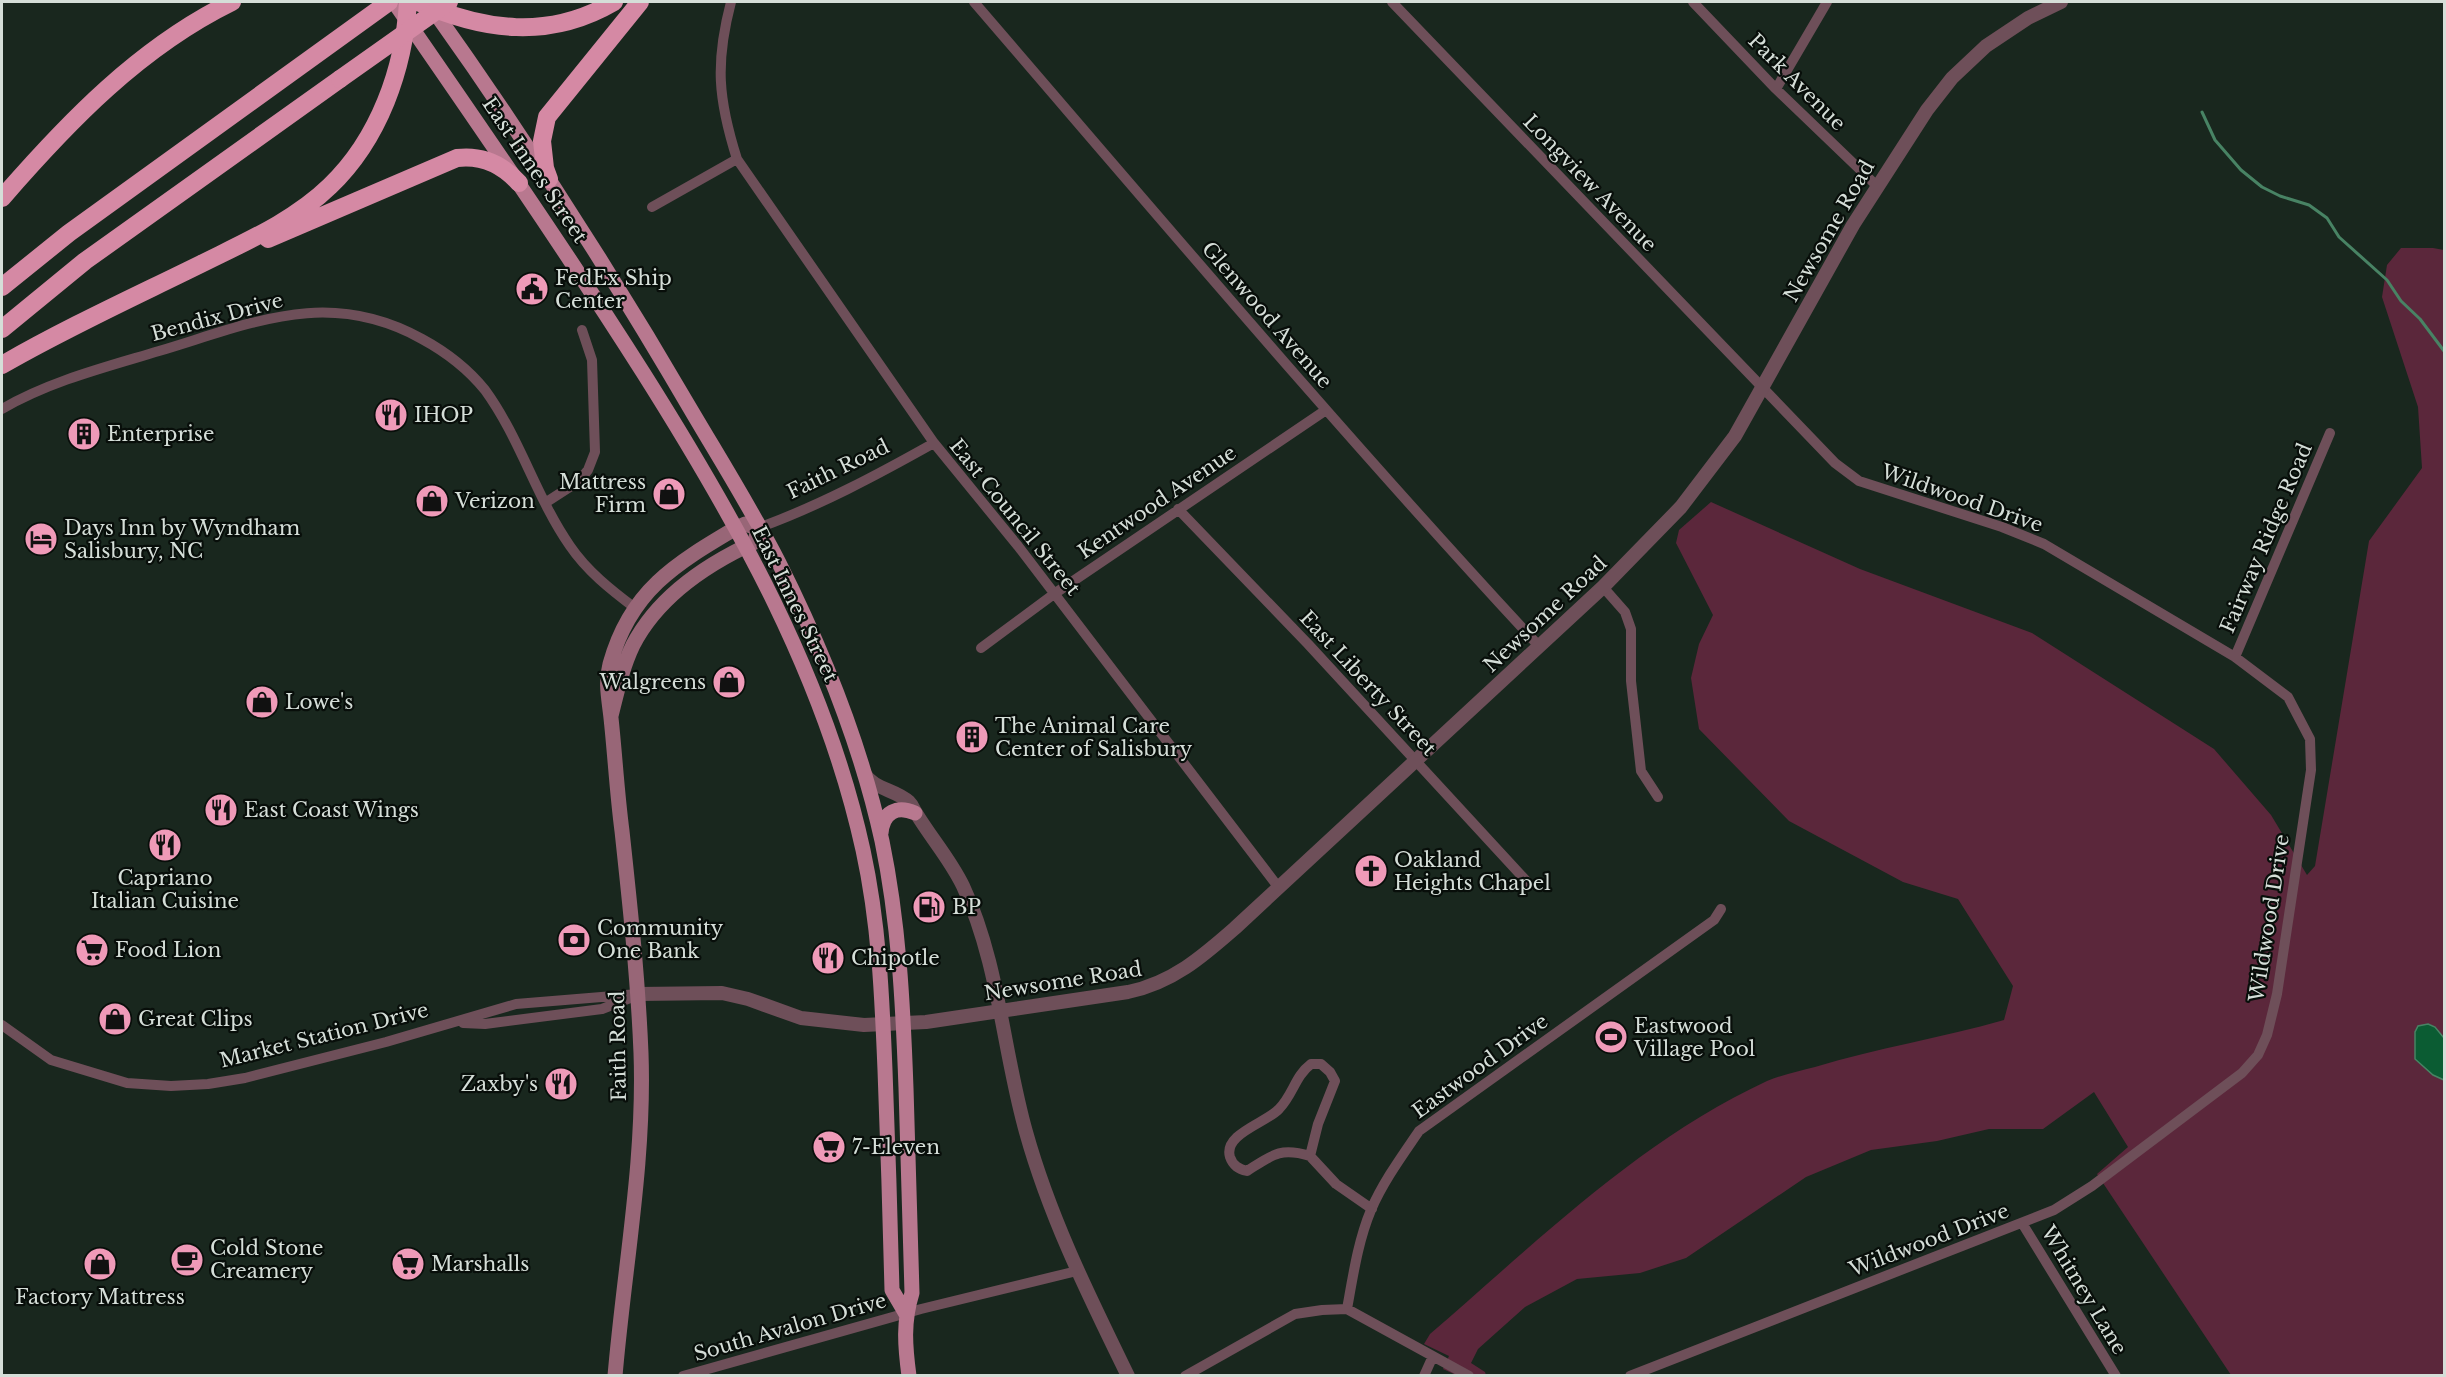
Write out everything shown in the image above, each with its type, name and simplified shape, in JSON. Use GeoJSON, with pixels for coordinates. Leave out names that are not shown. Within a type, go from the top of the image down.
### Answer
{"type":"FeatureCollection","features":[{"type":"Feature","properties":{"kind":"highway"},"geometry":{"type":"LineString","coordinates":[[2,198],[48,145],[150,45],[205,2]]}},
{"type":"Feature","properties":{"kind":"highway"},"geometry":{"type":"LineString","coordinates":[[92,101],[182,30],[232,2]]}},
{"type":"Feature","properties":{"kind":"highway"},"geometry":{"type":"LineString","coordinates":[[2,287],[69,233],[389,2]]}},
{"type":"Feature","properties":{"kind":"highway"},"geometry":{"type":"LineString","coordinates":[[2,329],[85,261],[449,2]]}},
{"type":"Feature","properties":{"kind":"highway"},"geometry":{"type":"LineString","coordinates":[[2,365],[274,226],[316,198],[338,178],[367,138],[386,103],[415,8],[488,25],[526,28],[575,19],[614,2]]}},
{"type":"Feature","properties":{"kind":"highway"},"geometry":{"type":"LineString","coordinates":[[549,179],[544,168],[542,141],[547,117],[640,2]]}},
{"type":"Feature","properties":{"kind":"highway"},"geometry":{"type":"LineString","coordinates":[[148,290],[457,158],[475,158],[494,163],[509,172],[519,183]]}},
{"type":"Feature","properties":{"kind":"main road","name":"East Innes Street"},"geometry":{"type":"LineString","coordinates":[[415,8],[549,179],[635,315],[782,568],[820,650],[842,706],[863,771],[882,842],[896,921],[904,1024],[912,1293],[906,1314],[905,1348],[909,1376]]}},
{"type":"Feature","properties":{"kind":"main road","name":"East Innes Street"},"geometry":{"type":"LineString","coordinates":[[415,8],[519,183],[651,386],[736,528],[781,615],[827,726],[849,794],[874,912],[884,1024],[892,1290],[906,1314]]}},
{"type":"Feature","properties":{"kind":"main road","name":"Faith Road"},"geometry":{"type":"LineString","coordinates":[[611,716],[628,656],[650,619],[687,583],[755,542],[758,528],[745,524],[736,528],[670,569],[635,608],[619,639],[608,672],[607,692],[611,716],[612,752],[638,994],[641,1105],[615,1376]]}},
{"type":"Feature","properties":{"kind":"main road"},"geometry":{"type":"LineString","coordinates":[[882,842],[882,824],[888,813],[902,809],[915,813]]}},
{"type":"Feature","properties":{"kind":"street","name":"East Council Street"},"geometry":{"type":"LineString","coordinates":[[731,2],[722,44],[720,85],[726,123],[737,159],[934,444],[1054,594],[1279,888]]}},
{"type":"Feature","properties":{"kind":"street","name":"Glenwood Avenue"},"geometry":{"type":"LineString","coordinates":[[974,2],[1326,410],[1437,536],[1539,646]]}},
{"type":"Feature","properties":{"kind":"street","name":"Longview Avenue"},"geometry":{"type":"LineString","coordinates":[[1392,2],[1762,388]]}},
{"type":"Feature","properties":{"kind":"street","name":"Park Avenue"},"geometry":{"type":"LineString","coordinates":[[1693,2],[1776,89],[1876,186]]}},
{"type":"Feature","properties":{"kind":"street"},"geometry":{"type":"LineString","coordinates":[[1776,89],[1827,2]]}},
{"type":"Feature","properties":{"kind":"street","name":"Newsome Road"},"geometry":{"type":"LineString","coordinates":[[884,1024],[904,1024],[1117,994],[1159,983],[1195,962],[1279,888],[1603,587],[1695,491],[1735,436],[1876,186],[1927,110],[1967,63],[2007,31],[2061,2]]}},
{"type":"Feature","properties":{"kind":"street"},"geometry":{"type":"LineString","coordinates":[[652,207],[737,159]]}},
{"type":"Feature","properties":{"kind":"street","name":"Bendix Drive"},"geometry":{"type":"LineString","coordinates":[[2,409],[80,375],[266,320],[310,312],[358,315],[395,325],[427,342],[456,362],[475,379],[501,415],[557,526],[581,561],[610,589],[635,608]]}},
{"type":"Feature","properties":{"kind":"street"},"geometry":{"type":"LineString","coordinates":[[545,503],[579,481],[588,470],[595,452],[592,360],[582,330]]}},
{"type":"Feature","properties":{"kind":"street","name":"Wildwood Drive"},"geometry":{"type":"LineString","coordinates":[[1633,1375],[2054,1210],[2092,1186],[2242,1073],[2258,1055],[2267,1035],[2277,994],[2311,770],[2310,739],[2288,697],[2235,657],[2044,544],[2002,527],[1858,481],[1834,463],[1762,388]]}},
{"type":"Feature","properties":{"kind":"street","name":"Kentwood Avenue"},"geometry":{"type":"LineString","coordinates":[[981,648],[1054,594],[1326,410]]}},
{"type":"Feature","properties":{"kind":"street","name":"Fairway Ridge Road"},"geometry":{"type":"LineString","coordinates":[[2235,657],[2330,433]]}},
{"type":"Feature","properties":{"kind":"street","name":"Faith Road"},"geometry":{"type":"LineString","coordinates":[[758,528],[788,517],[934,444]]}},
{"type":"Feature","properties":{"kind":"street","name":"East Liberty Street"},"geometry":{"type":"LineString","coordinates":[[1178,509],[1530,885]]}},
{"type":"Feature","properties":{"kind":"street"},"geometry":{"type":"LineString","coordinates":[[1603,587],[1624,612],[1631,629],[1631,681],[1641,771],[1658,797]]}},
{"type":"Feature","properties":{"kind":"street"},"geometry":{"type":"LineString","coordinates":[[863,771],[875,785],[906,800],[944,853],[965,891],[984,943],[1001,1011],[1026,1133],[1049,1205],[1077,1271],[1128,1376]]}},
{"type":"Feature","properties":{"kind":"street","name":"Eastwood Drive"},"geometry":{"type":"LineString","coordinates":[[1347,1309],[1363,1233],[1372,1209],[1392,1171],[1419,1131],[1714,920],[1720,911]]}},
{"type":"Feature","properties":{"kind":"street","name":"Market Station Drive"},"geometry":{"type":"LineString","coordinates":[[2,1025],[11,1034],[51,1060],[127,1083],[171,1086],[208,1084],[245,1078],[454,1022],[485,1024],[602,1009],[638,994],[722,993],[748,999],[801,1018],[837,1023],[884,1024]]}},
{"type":"Feature","properties":{"kind":"street"},"geometry":{"type":"LineString","coordinates":[[1310,1156],[1318,1124],[1335,1081],[1330,1072],[1321,1064],[1311,1064],[1302,1071],[1280,1109],[1232,1141],[1228,1151],[1231,1161],[1238,1168],[1247,1171],[1279,1151],[1310,1156],[1336,1184],[1372,1209]]}},
{"type":"Feature","properties":{"kind":"street","name":"Whitney Lane"},"geometry":{"type":"LineString","coordinates":[[2022,1223],[2116,1376]]}},
{"type":"Feature","properties":{"kind":"street","name":"South Avalon Drive"},"geometry":{"type":"LineString","coordinates":[[683,1376],[906,1314],[1077,1271]]}},
{"type":"Feature","properties":{"kind":"street"},"geometry":{"type":"LineString","coordinates":[[1185,1376],[1296,1314],[1347,1309],[1469,1376]]}},
{"type":"Feature","properties":{"kind":"street"},"geometry":{"type":"LineString","coordinates":[[1424,1376],[1432,1356]]}},
{"type":"Feature","properties":{"kind":"shaded area"},"geometry":{"type":"Polygon","coordinates":[[[2401,248],[2444,250],[2444,1375],[2231,1375],[2097,1174],[2128,1147],[2094,1092],[2043,1129],[1989,1129],[1937,1141],[1871,1150],[1806,1177],[1686,1258],[1640,1273],[1577,1279],[1525,1307],[1478,1349],[1471,1363],[1486,1375],[1456,1375],[1443,1369],[1449,1356],[1424,1344],[1430,1334],[1590,1196],[1632,1163],[1720,1105],[1778,1077],[2004,1020],[2013,986],[1958,899],[1903,882],[1789,821],[1699,729],[1691,678],[1699,644],[1713,615],[1676,543],[1679,530],[1711,502],[1860,569],[2032,633],[2214,749],[2271,815],[2307,875],[2315,866],[2369,541],[2422,468],[2418,407],[2382,297],[2387,265],[2401,248]]]}},
{"type":"Feature","properties":{"kind":"shaded area"},"geometry":{"type":"Polygon","coordinates":[[[2428,1024],[2435,1027],[2444,1038],[2444,1080],[2433,1075],[2415,1059],[2415,1032],[2418,1026],[2428,1024]]]}},
{"type":"Feature","properties":{"kind":"waterway"},"geometry":{"type":"LineString","coordinates":[[2202,112],[2215,140],[2241,170],[2262,187],[2280,196],[2309,205],[2327,218],[2339,237],[2387,280],[2401,301],[2420,319],[2444,351]]}},
{"type":"Feature","properties":{"kind":"place","name":"FedEx Ship Center"},"geometry":{"type":"Point","coordinates":[532,289]}},
{"type":"Feature","properties":{"kind":"place","name":"IHOP"},"geometry":{"type":"Point","coordinates":[391,415]}},
{"type":"Feature","properties":{"kind":"place","name":"Enterprise"},"geometry":{"type":"Point","coordinates":[84,434]}},
{"type":"Feature","properties":{"kind":"place","name":"Mattress Firm"},"geometry":{"type":"Point","coordinates":[669,494]}},
{"type":"Feature","properties":{"kind":"place","name":"Verizon"},"geometry":{"type":"Point","coordinates":[432,501]}},
{"type":"Feature","properties":{"kind":"place","name":"Days Inn by Wyndham Salisbury, NC"},"geometry":{"type":"Point","coordinates":[41,539]}},
{"type":"Feature","properties":{"kind":"place","name":"Walgreens"},"geometry":{"type":"Point","coordinates":[729,682]}},
{"type":"Feature","properties":{"kind":"place","name":"Lowe's"},"geometry":{"type":"Point","coordinates":[262,702]}},
{"type":"Feature","properties":{"kind":"place","name":"The Animal Care Center of Salisbury"},"geometry":{"type":"Point","coordinates":[972,737]}},
{"type":"Feature","properties":{"kind":"place","name":"East Coast Wings"},"geometry":{"type":"Point","coordinates":[221,810]}},
{"type":"Feature","properties":{"kind":"place","name":"Capriano Italian Cuisine"},"geometry":{"type":"Point","coordinates":[165,845]}},
{"type":"Feature","properties":{"kind":"place","name":"Oakland Heights Chapel"},"geometry":{"type":"Point","coordinates":[1371,871]}},
{"type":"Feature","properties":{"kind":"place","name":"BP"},"geometry":{"type":"Point","coordinates":[929,907]}},
{"type":"Feature","properties":{"kind":"place","name":"Community One Bank"},"geometry":{"type":"Point","coordinates":[574,940]}},
{"type":"Feature","properties":{"kind":"place","name":"Food Lion"},"geometry":{"type":"Point","coordinates":[92,950]}},
{"type":"Feature","properties":{"kind":"place","name":"Chipotle"},"geometry":{"type":"Point","coordinates":[828,958]}},
{"type":"Feature","properties":{"kind":"place","name":"Great Clips"},"geometry":{"type":"Point","coordinates":[115,1019]}},
{"type":"Feature","properties":{"kind":"place","name":"Eastwood Village Pool"},"geometry":{"type":"Point","coordinates":[1611,1037]}},
{"type":"Feature","properties":{"kind":"place","name":"Zaxby's"},"geometry":{"type":"Point","coordinates":[561,1084]}},
{"type":"Feature","properties":{"kind":"place","name":"7-Eleven"},"geometry":{"type":"Point","coordinates":[829,1147]}},
{"type":"Feature","properties":{"kind":"place","name":"Cold Stone Creamery"},"geometry":{"type":"Point","coordinates":[187,1260]}},
{"type":"Feature","properties":{"kind":"place","name":"Factory Mattress"},"geometry":{"type":"Point","coordinates":[100,1264]}},
{"type":"Feature","properties":{"kind":"place","name":"Marshalls"},"geometry":{"type":"Point","coordinates":[408,1264]}}]}
